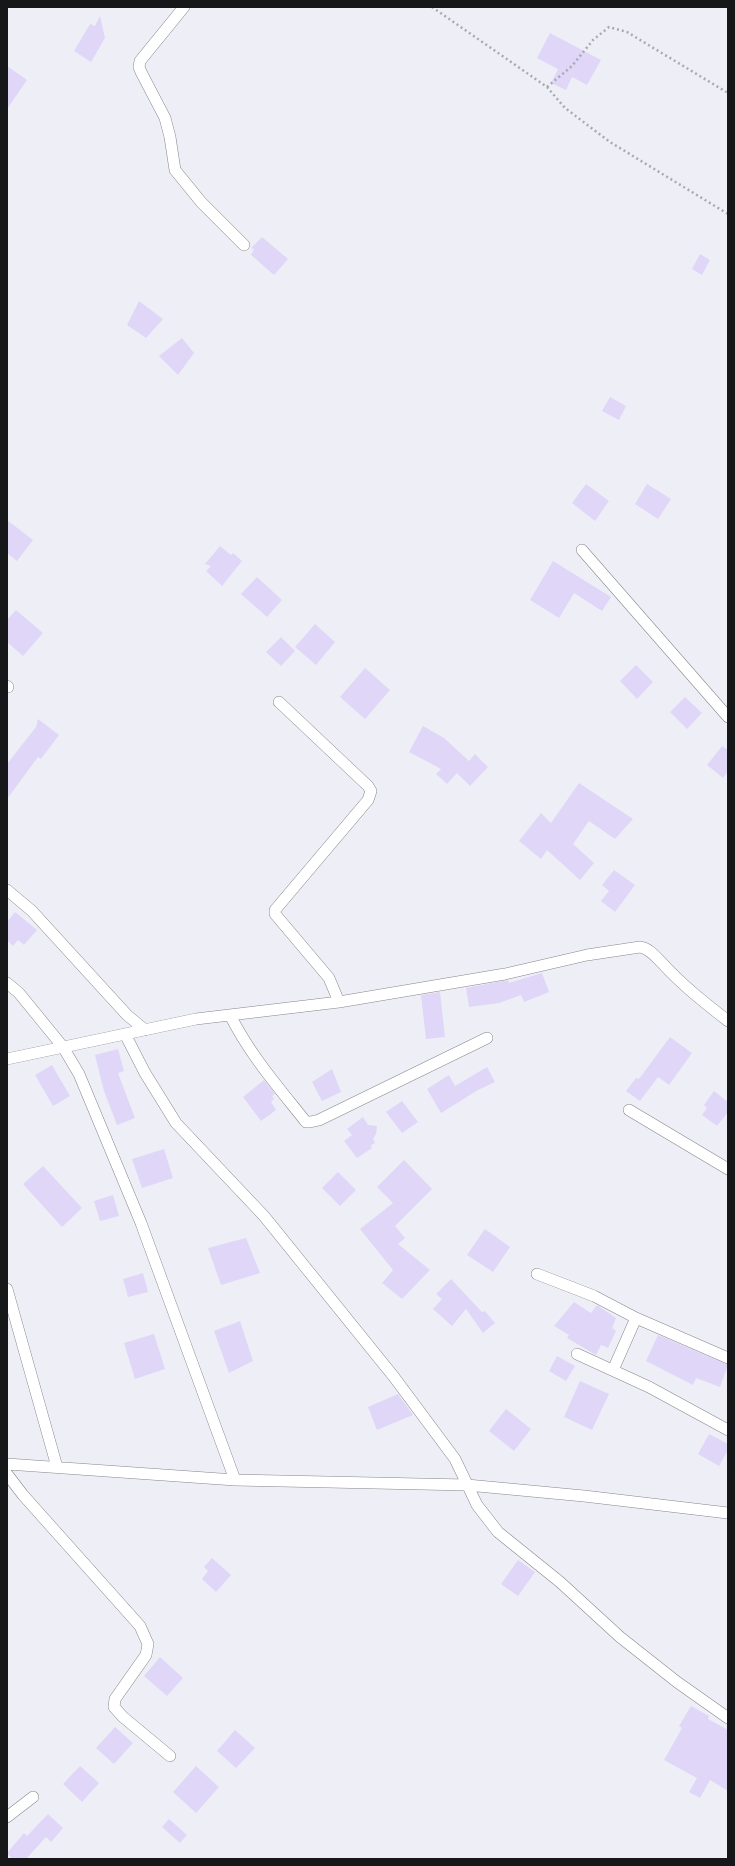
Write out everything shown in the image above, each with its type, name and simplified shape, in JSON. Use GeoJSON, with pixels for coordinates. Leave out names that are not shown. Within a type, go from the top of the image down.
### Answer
{"type":"FeatureCollection","features":[{"type":"Feature","properties":{"kind":"street"},"geometry":{"type":"LineString","coordinates":[[184,7],[140,61],[139,67],[148,88],[165,118],[170,137],[175,170],[201,202],[244,245]]}},
{"type":"Feature","properties":{"kind":"street"},"geometry":{"type":"LineString","coordinates":[[582,550],[728,717]]}},
{"type":"Feature","properties":{"kind":"street"},"geometry":{"type":"LineString","coordinates":[[279,702],[368,786],[371,791],[368,800],[275,910],[275,914],[329,978],[339,1002]]}},
{"type":"Feature","properties":{"kind":"street"},"geometry":{"type":"LineString","coordinates":[[7,890],[32,911],[127,1015],[145,1030]]}},
{"type":"Feature","properties":{"kind":"street"},"geometry":{"type":"LineString","coordinates":[[7,1058],[196,1020],[339,1002],[505,974],[588,955],[640,947],[646,949],[654,955],[676,978],[728,1021]]}},
{"type":"Feature","properties":{"kind":"street"},"geometry":{"type":"LineString","coordinates":[[7,983],[19,992],[63,1047],[79,1074],[141,1223],[235,1480]]}},
{"type":"Feature","properties":{"kind":"street"},"geometry":{"type":"LineString","coordinates":[[230,1015],[239,1033],[266,1072],[306,1122],[319,1120],[487,1038]]}},
{"type":"Feature","properties":{"kind":"street"},"geometry":{"type":"LineString","coordinates":[[125,1034],[145,1073],[176,1122],[264,1216],[394,1377],[455,1459],[477,1505],[498,1532],[560,1582],[620,1637],[677,1682],[728,1718]]}},
{"type":"Feature","properties":{"kind":"street"},"geometry":{"type":"LineString","coordinates":[[629,1110],[728,1169]]}},
{"type":"Feature","properties":{"kind":"street"},"geometry":{"type":"LineString","coordinates":[[537,1274],[594,1296],[636,1318],[728,1358]]}},
{"type":"Feature","properties":{"kind":"street"},"geometry":{"type":"LineString","coordinates":[[7,1289],[57,1467]]}},
{"type":"Feature","properties":{"kind":"street"},"geometry":{"type":"LineString","coordinates":[[613,1370],[636,1318]]}},
{"type":"Feature","properties":{"kind":"street"},"geometry":{"type":"LineString","coordinates":[[577,1354],[613,1370],[728,1430]]}},
{"type":"Feature","properties":{"kind":"street"},"geometry":{"type":"LineString","coordinates":[[7,1464],[235,1480],[467,1485],[726,1510]]}},
{"type":"Feature","properties":{"kind":"street"},"geometry":{"type":"LineString","coordinates":[[7,1474],[23,1495],[140,1626],[148,1644],[146,1655],[115,1699],[114,1707],[123,1717],[170,1756]]}},
{"type":"Feature","properties":{"kind":"street"},"geometry":{"type":"LineString","coordinates":[[7,1817],[33,1797]]}},
{"type":"Feature","properties":{"kind":"path"},"geometry":{"type":"LineString","coordinates":[[432,7],[547,87],[565,108],[610,142],[728,214]]}},
{"type":"Feature","properties":{"kind":"path"},"geometry":{"type":"LineString","coordinates":[[547,87],[572,66],[593,40],[609,27],[627,32],[728,93]]}},
{"type":"Feature","properties":{"kind":"building"},"geometry":{"type":"Polygon","coordinates":[[[100,16],[105,38],[91,62],[74,51],[90,24],[95,26],[100,16]]]}},
{"type":"Feature","properties":{"kind":"building"},"geometry":{"type":"Polygon","coordinates":[[[550,33],[601,60],[587,85],[572,77],[566,90],[551,83],[558,69],[537,58],[550,33]]]}},
{"type":"Feature","properties":{"kind":"building"},"geometry":{"type":"Polygon","coordinates":[[[7,66],[27,80],[7,109],[7,66]]]}},
{"type":"Feature","properties":{"kind":"building"},"geometry":{"type":"Polygon","coordinates":[[[262,237],[288,259],[274,275],[251,255],[254,249],[251,248],[262,237]]]}},
{"type":"Feature","properties":{"kind":"building"},"geometry":{"type":"Polygon","coordinates":[[[700,254],[710,260],[702,275],[692,269],[700,254]]]}},
{"type":"Feature","properties":{"kind":"building"},"geometry":{"type":"Polygon","coordinates":[[[139,301],[163,319],[146,338],[127,325],[139,301]]]}},
{"type":"Feature","properties":{"kind":"building"},"geometry":{"type":"Polygon","coordinates":[[[182,338],[194,353],[178,375],[159,356],[182,338]]]}},
{"type":"Feature","properties":{"kind":"building"},"geometry":{"type":"Polygon","coordinates":[[[610,397],[626,406],[619,420],[602,411],[610,397]]]}},
{"type":"Feature","properties":{"kind":"building"},"geometry":{"type":"Polygon","coordinates":[[[586,484],[609,501],[595,521],[572,503],[586,484]]]}},
{"type":"Feature","properties":{"kind":"building"},"geometry":{"type":"Polygon","coordinates":[[[647,484],[671,499],[658,519],[635,504],[647,484]]]}},
{"type":"Feature","properties":{"kind":"building"},"geometry":{"type":"Polygon","coordinates":[[[7,520],[33,540],[17,561],[7,553],[7,520]]]}},
{"type":"Feature","properties":{"kind":"building"},"geometry":{"type":"Polygon","coordinates":[[[220,546],[231,555],[233,553],[242,561],[222,586],[206,571],[211,566],[205,564],[220,546]]]}},
{"type":"Feature","properties":{"kind":"building"},"geometry":{"type":"Polygon","coordinates":[[[553,561],[611,597],[602,611],[574,593],[559,618],[530,600],[553,561]]]}},
{"type":"Feature","properties":{"kind":"building"},"geometry":{"type":"Polygon","coordinates":[[[257,577],[282,600],[267,617],[241,594],[257,577]]]}},
{"type":"Feature","properties":{"kind":"building"},"geometry":{"type":"Polygon","coordinates":[[[16,610],[43,633],[23,656],[7,642],[7,620],[16,610]]]}},
{"type":"Feature","properties":{"kind":"building"},"geometry":{"type":"Polygon","coordinates":[[[315,624],[335,642],[316,665],[295,647],[315,624]]]}},
{"type":"Feature","properties":{"kind":"building"},"geometry":{"type":"Polygon","coordinates":[[[281,637],[295,651],[281,666],[266,652],[281,637]]]}},
{"type":"Feature","properties":{"kind":"building"},"geometry":{"type":"Polygon","coordinates":[[[636,665],[653,682],[637,699],[620,681],[636,665]]]}},
{"type":"Feature","properties":{"kind":"building"},"geometry":{"type":"Polygon","coordinates":[[[365,668],[390,690],[365,719],[340,697],[365,668]]]}},
{"type":"Feature","properties":{"kind":"building"},"geometry":{"type":"Polygon","coordinates":[[[685,697],[702,713],[687,729],[670,712],[685,697]]]}},
{"type":"Feature","properties":{"kind":"building"},"geometry":{"type":"Polygon","coordinates":[[[38,719],[59,735],[41,759],[38,757],[7,799],[7,764],[36,727],[38,719]]]}},
{"type":"Feature","properties":{"kind":"building"},"geometry":{"type":"Polygon","coordinates":[[[423,726],[444,738],[469,761],[475,754],[488,767],[470,786],[457,773],[447,784],[436,774],[441,769],[409,752],[423,726]]]}},
{"type":"Feature","properties":{"kind":"building"},"geometry":{"type":"Polygon","coordinates":[[[722,746],[728,750],[728,771],[723,778],[707,765],[722,746]]]}},
{"type":"Feature","properties":{"kind":"building"},"geometry":{"type":"Polygon","coordinates":[[[579,783],[633,819],[615,839],[589,821],[573,844],[594,863],[580,880],[547,850],[541,859],[519,841],[541,813],[551,823],[579,783]]]}},
{"type":"Feature","properties":{"kind":"building"},"geometry":{"type":"Polygon","coordinates":[[[614,870],[635,885],[615,912],[601,901],[609,891],[602,885],[614,870]]]}},
{"type":"Feature","properties":{"kind":"building"},"geometry":{"type":"Polygon","coordinates":[[[15,912],[37,930],[24,945],[18,940],[13,946],[7,940],[7,922],[15,912]]]}},
{"type":"Feature","properties":{"kind":"building"},"geometry":{"type":"Polygon","coordinates":[[[542,973],[549,992],[524,1002],[521,995],[499,1003],[469,1007],[466,988],[508,980],[509,983],[542,973]]]}},
{"type":"Feature","properties":{"kind":"building"},"geometry":{"type":"Polygon","coordinates":[[[440,992],[445,1037],[426,1039],[421,995],[440,992]]]}},
{"type":"Feature","properties":{"kind":"building"},"geometry":{"type":"Polygon","coordinates":[[[670,1037],[692,1053],[669,1085],[658,1077],[640,1101],[626,1091],[636,1078],[639,1079],[670,1037]]]}},
{"type":"Feature","properties":{"kind":"building"},"geometry":{"type":"Polygon","coordinates":[[[118,1049],[124,1071],[118,1073],[135,1118],[117,1125],[104,1091],[95,1055],[118,1049]]]}},
{"type":"Feature","properties":{"kind":"building"},"geometry":{"type":"Polygon","coordinates":[[[52,1065],[70,1096],[53,1106],[35,1075],[52,1065]]]}},
{"type":"Feature","properties":{"kind":"building"},"geometry":{"type":"Polygon","coordinates":[[[487,1067],[495,1082],[478,1090],[441,1113],[427,1089],[449,1075],[455,1086],[487,1067]]]}},
{"type":"Feature","properties":{"kind":"building"},"geometry":{"type":"Polygon","coordinates":[[[332,1069],[341,1092],[322,1101],[312,1082],[332,1069]]]}},
{"type":"Feature","properties":{"kind":"building"},"geometry":{"type":"Polygon","coordinates":[[[264,1080],[275,1094],[272,1096],[274,1099],[271,1102],[276,1110],[261,1121],[243,1097],[264,1080]]]}},
{"type":"Feature","properties":{"kind":"building"},"geometry":{"type":"Polygon","coordinates":[[[714,1091],[728,1102],[728,1112],[717,1126],[702,1115],[707,1108],[704,1105],[714,1091]]]}},
{"type":"Feature","properties":{"kind":"building"},"geometry":{"type":"Polygon","coordinates":[[[402,1101],[418,1122],[402,1133],[386,1112],[402,1101]]]}},
{"type":"Feature","properties":{"kind":"building"},"geometry":{"type":"Polygon","coordinates":[[[363,1117],[368,1125],[377,1126],[376,1134],[373,1139],[375,1143],[371,1145],[372,1148],[357,1158],[344,1141],[352,1135],[347,1129],[363,1117]]]}},
{"type":"Feature","properties":{"kind":"building"},"geometry":{"type":"Polygon","coordinates":[[[164,1149],[173,1178],[142,1188],[132,1159],[164,1149]]]}},
{"type":"Feature","properties":{"kind":"building"},"geometry":{"type":"Polygon","coordinates":[[[404,1160],[432,1189],[395,1226],[405,1238],[398,1244],[430,1270],[402,1299],[382,1283],[393,1270],[360,1229],[393,1203],[377,1187],[404,1160]]]}},
{"type":"Feature","properties":{"kind":"building"},"geometry":{"type":"Polygon","coordinates":[[[43,1166],[82,1208],[62,1227],[23,1184],[43,1166]]]}},
{"type":"Feature","properties":{"kind":"building"},"geometry":{"type":"Polygon","coordinates":[[[338,1172],[356,1190],[340,1206],[322,1188],[338,1172]]]}},
{"type":"Feature","properties":{"kind":"building"},"geometry":{"type":"Polygon","coordinates":[[[113,1195],[119,1216],[100,1221],[94,1201],[113,1195]]]}},
{"type":"Feature","properties":{"kind":"building"},"geometry":{"type":"Polygon","coordinates":[[[485,1229],[510,1247],[493,1272],[467,1255],[485,1229]]]}},
{"type":"Feature","properties":{"kind":"building"},"geometry":{"type":"Polygon","coordinates":[[[246,1238],[260,1273],[221,1285],[208,1248],[246,1238]]]}},
{"type":"Feature","properties":{"kind":"building"},"geometry":{"type":"Polygon","coordinates":[[[143,1273],[148,1292],[128,1297],[123,1279],[143,1273]]]}},
{"type":"Feature","properties":{"kind":"building"},"geometry":{"type":"Polygon","coordinates":[[[451,1279],[482,1312],[485,1311],[495,1323],[483,1333],[466,1309],[452,1326],[433,1309],[442,1299],[436,1294],[451,1279]]]}},
{"type":"Feature","properties":{"kind":"building"},"geometry":{"type":"Polygon","coordinates":[[[574,1302],[591,1313],[597,1305],[616,1318],[612,1328],[616,1331],[608,1348],[601,1345],[596,1355],[567,1338],[569,1335],[554,1326],[574,1302]]]}},
{"type":"Feature","properties":{"kind":"building"},"geometry":{"type":"Polygon","coordinates":[[[240,1321],[253,1361],[229,1373],[214,1331],[240,1321]]]}},
{"type":"Feature","properties":{"kind":"building"},"geometry":{"type":"Polygon","coordinates":[[[154,1334],[165,1369],[135,1379],[124,1343],[154,1334]]]}},
{"type":"Feature","properties":{"kind":"building"},"geometry":{"type":"Polygon","coordinates":[[[658,1335],[728,1365],[720,1387],[696,1378],[693,1385],[646,1361],[658,1335]]]}},
{"type":"Feature","properties":{"kind":"building"},"geometry":{"type":"Polygon","coordinates":[[[557,1356],[575,1366],[566,1381],[549,1371],[557,1356]]]}},
{"type":"Feature","properties":{"kind":"building"},"geometry":{"type":"Polygon","coordinates":[[[580,1381],[609,1394],[592,1430],[564,1417],[580,1381]]]}},
{"type":"Feature","properties":{"kind":"building"},"geometry":{"type":"Polygon","coordinates":[[[398,1394],[413,1415],[377,1430],[368,1407],[398,1394]]]}},
{"type":"Feature","properties":{"kind":"building"},"geometry":{"type":"Polygon","coordinates":[[[506,1409],[531,1429],[514,1451],[489,1431],[506,1409]]]}},
{"type":"Feature","properties":{"kind":"building"},"geometry":{"type":"Polygon","coordinates":[[[709,1434],[728,1444],[728,1450],[719,1466],[698,1454],[709,1434]]]}},
{"type":"Feature","properties":{"kind":"building"},"geometry":{"type":"Polygon","coordinates":[[[212,1558],[231,1575],[216,1592],[202,1579],[208,1571],[204,1567],[212,1558]]]}},
{"type":"Feature","properties":{"kind":"building"},"geometry":{"type":"Polygon","coordinates":[[[518,1560],[535,1572],[518,1596],[501,1584],[518,1560]]]}},
{"type":"Feature","properties":{"kind":"building"},"geometry":{"type":"Polygon","coordinates":[[[160,1657],[183,1678],[167,1696],[144,1676],[160,1657]]]}},
{"type":"Feature","properties":{"kind":"building"},"geometry":{"type":"Polygon","coordinates":[[[691,1706],[709,1716],[708,1719],[728,1730],[728,1791],[710,1780],[700,1798],[689,1792],[697,1778],[664,1760],[682,1728],[679,1726],[691,1706]]]}},
{"type":"Feature","properties":{"kind":"building"},"geometry":{"type":"Polygon","coordinates":[[[115,1727],[133,1743],[114,1764],[96,1748],[115,1727]]]}},
{"type":"Feature","properties":{"kind":"building"},"geometry":{"type":"Polygon","coordinates":[[[235,1730],[255,1748],[236,1768],[217,1751],[235,1730]]]}},
{"type":"Feature","properties":{"kind":"building"},"geometry":{"type":"Polygon","coordinates":[[[80,1766],[99,1783],[82,1802],[63,1784],[80,1766]]]}},
{"type":"Feature","properties":{"kind":"building"},"geometry":{"type":"Polygon","coordinates":[[[196,1766],[219,1787],[196,1813],[173,1792],[196,1766]]]}},
{"type":"Feature","properties":{"kind":"building"},"geometry":{"type":"Polygon","coordinates":[[[48,1814],[63,1828],[51,1842],[46,1837],[26,1859],[12,1859],[7,1853],[24,1833],[27,1836],[48,1814]]]}},
{"type":"Feature","properties":{"kind":"building"},"geometry":{"type":"Polygon","coordinates":[[[169,1819],[187,1835],[180,1843],[162,1827],[169,1819]]]}}]}
